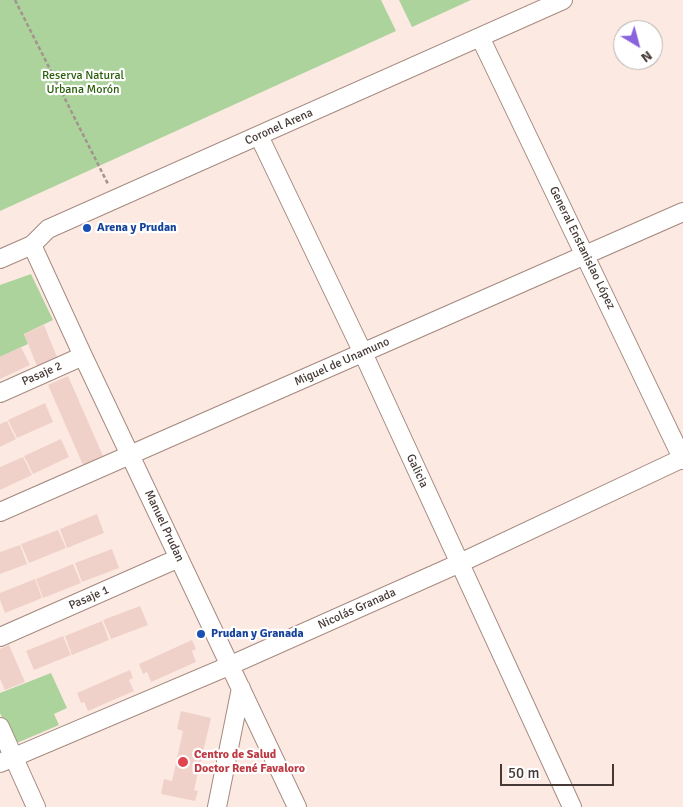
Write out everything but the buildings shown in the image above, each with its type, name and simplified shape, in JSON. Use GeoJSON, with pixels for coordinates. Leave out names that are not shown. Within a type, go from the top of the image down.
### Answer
{"type":"FeatureCollection","features":[{"type":"Feature","properties":{"kind":"street","name":"Coronel Arena"},"geometry":{"type":"LineString","coordinates":[[0,259],[32,245],[48,229],[563,0]]}},
{"type":"Feature","properties":{"kind":"street","name":"General Enstanislao López"},"geometry":{"type":"LineString","coordinates":[[480,36],[683,459]]}},
{"type":"Feature","properties":{"kind":"street","name":"Galicia"},"geometry":{"type":"LineString","coordinates":[[259,136],[363,353],[572,807]]}},
{"type":"Feature","properties":{"kind":"street","name":"Miguel de Unamuno"},"geometry":{"type":"LineString","coordinates":[[0,512],[683,212]]}},
{"type":"Feature","properties":{"kind":"street","name":"Manuel Prudan"},"geometry":{"type":"LineString","coordinates":[[32,245],[297,807]]}},
{"type":"Feature","properties":{"kind":"street","name":"Pasaje 2"},"geometry":{"type":"LineString","coordinates":[[0,393],[83,356]]}},
{"type":"Feature","properties":{"kind":"street","name":"Nicolás Granada"},"geometry":{"type":"LineString","coordinates":[[7,759],[231,665],[460,563],[683,459]]}},
{"type":"Feature","properties":{"kind":"street","name":"Pasaje 1"},"geometry":{"type":"LineString","coordinates":[[0,637],[179,558]]}},
{"type":"Feature","properties":{"kind":"street"},"geometry":{"type":"LineString","coordinates":[[217,807],[241,688]]}},
{"type":"Feature","properties":{"kind":"street"},"geometry":{"type":"LineString","coordinates":[[0,727],[7,759],[36,807]]}},
{"type":"Feature","properties":{"kind":"path"},"geometry":{"type":"LineString","coordinates":[[15,0],[116,199]]}},
{"type":"Feature","properties":{"kind":"green space","name":"Reserva Natural Urbana Morón"},"geometry":{"type":"Polygon","coordinates":[[[0,0],[381,0],[396,31],[0,211],[0,0]]]}},
{"type":"Feature","properties":{"kind":"green space"},"geometry":{"type":"Polygon","coordinates":[[[399,0],[471,0],[412,27],[399,0]]]}},
{"type":"Feature","properties":{"kind":"green space"},"geometry":{"type":"Polygon","coordinates":[[[31,274],[53,320],[24,334],[28,344],[0,357],[0,285],[31,274]]]}},
{"type":"Feature","properties":{"kind":"green space"},"geometry":{"type":"Polygon","coordinates":[[[51,673],[67,708],[54,714],[59,725],[19,742],[13,741],[0,713],[0,693],[51,673]]]}},
{"type":"Feature","properties":{"kind":"place","name":"Arena y Prudan"},"geometry":{"type":"Point","coordinates":[87,228]}},
{"type":"Feature","properties":{"kind":"place","name":"Prudan y Granada"},"geometry":{"type":"Point","coordinates":[201,634]}},
{"type":"Feature","properties":{"kind":"place","name":"Centro de Salud Doctor René Favaloro"},"geometry":{"type":"Point","coordinates":[183,762]}}]}
